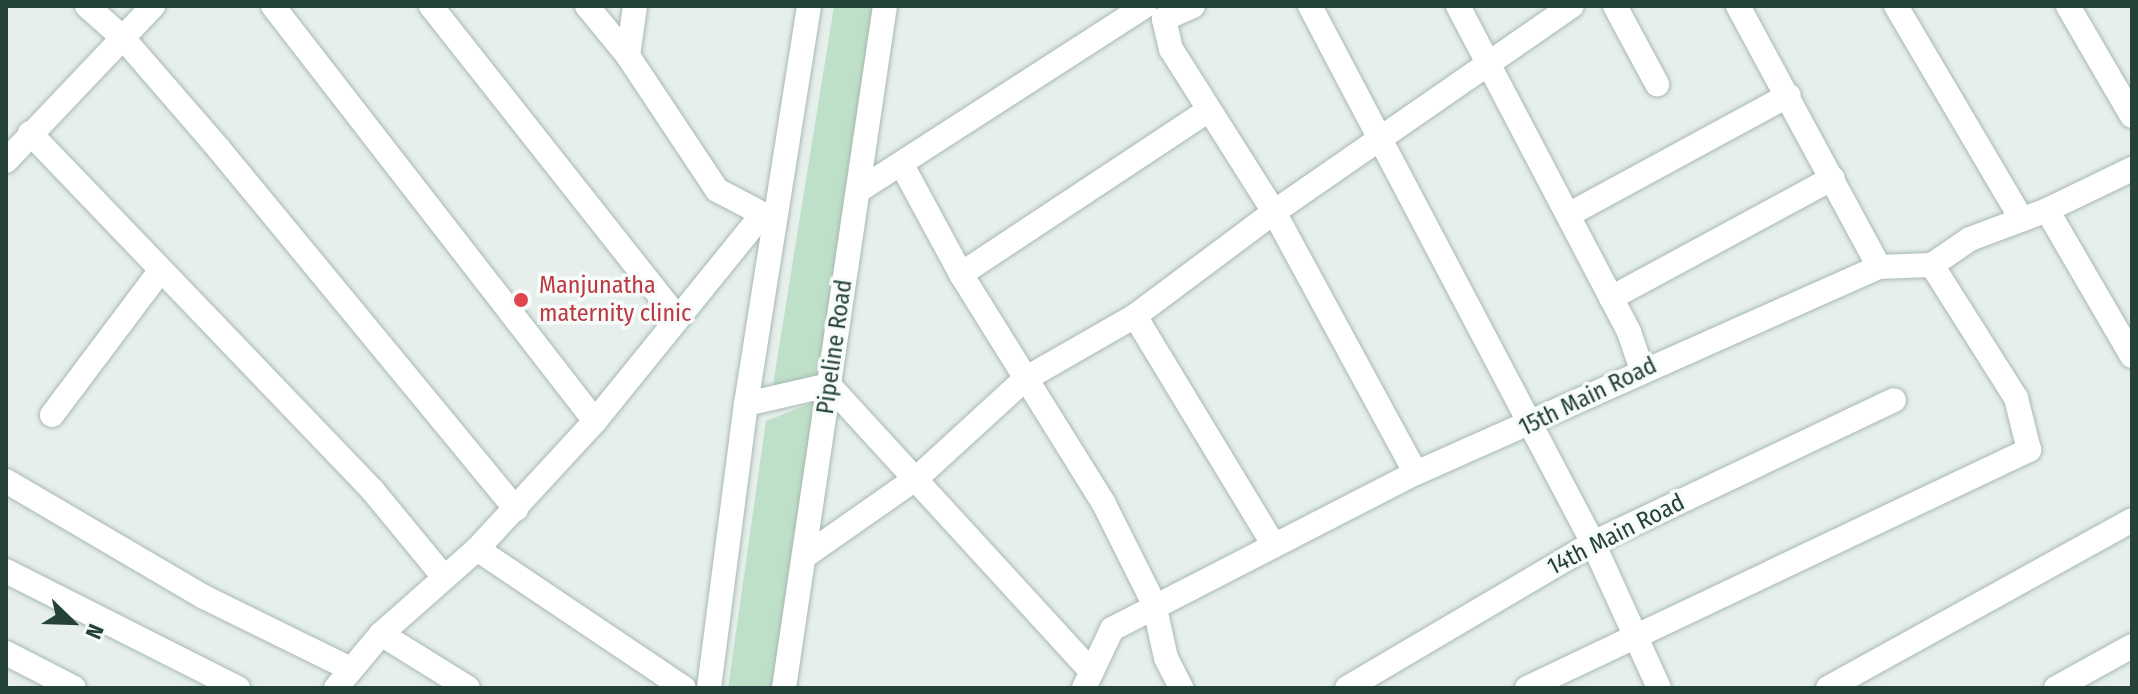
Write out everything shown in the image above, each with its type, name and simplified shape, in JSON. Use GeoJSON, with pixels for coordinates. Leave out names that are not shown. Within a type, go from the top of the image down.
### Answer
{"type":"FeatureCollection","features":[{"type":"Feature","properties":{"kind":"street"},"geometry":{"type":"LineString","coordinates":[[87,6],[123,38],[516,509]]}},
{"type":"Feature","properties":{"kind":"street"},"geometry":{"type":"LineString","coordinates":[[6,161],[153,6]]}},
{"type":"Feature","properties":{"kind":"street"},"geometry":{"type":"LineString","coordinates":[[273,6],[595,421]]}},
{"type":"Feature","properties":{"kind":"street"},"geometry":{"type":"LineString","coordinates":[[431,6],[677,318]]}},
{"type":"Feature","properties":{"kind":"street"},"geometry":{"type":"LineString","coordinates":[[587,6],[628,56],[717,190],[767,218]]}},
{"type":"Feature","properties":{"kind":"street"},"geometry":{"type":"LineString","coordinates":[[628,56],[635,6]]}},
{"type":"Feature","properties":{"kind":"street"},"geometry":{"type":"LineString","coordinates":[[709,688],[767,218],[809,6]]}},
{"type":"Feature","properties":{"kind":"street","name":"Pipeline Road"},"geometry":{"type":"LineString","coordinates":[[784,688],[808,554],[829,385],[885,6]]}},
{"type":"Feature","properties":{"kind":"street"},"geometry":{"type":"LineString","coordinates":[[858,191],[1153,10],[1193,6]]}},
{"type":"Feature","properties":{"kind":"street"},"geometry":{"type":"LineString","coordinates":[[1310,6],[1383,137],[1593,543],[1659,688]]}},
{"type":"Feature","properties":{"kind":"street"},"geometry":{"type":"LineString","coordinates":[[1458,6],[1611,298],[1642,370]]}},
{"type":"Feature","properties":{"kind":"street"},"geometry":{"type":"LineString","coordinates":[[808,554],[918,477],[1025,379],[1135,316],[1274,212],[1572,6]]}},
{"type":"Feature","properties":{"kind":"street"},"geometry":{"type":"LineString","coordinates":[[1615,6],[1657,84]]}},
{"type":"Feature","properties":{"kind":"street"},"geometry":{"type":"LineString","coordinates":[[1738,6],[1789,95],[1879,267]]}},
{"type":"Feature","properties":{"kind":"street"},"geometry":{"type":"LineString","coordinates":[[1896,6],[2022,220]]}},
{"type":"Feature","properties":{"kind":"street"},"geometry":{"type":"LineString","coordinates":[[2068,6],[2132,116]]}},
{"type":"Feature","properties":{"kind":"street"},"geometry":{"type":"LineString","coordinates":[[1153,10],[1171,49],[1207,111],[1274,212],[1416,473]]}},
{"type":"Feature","properties":{"kind":"street"},"geometry":{"type":"LineString","coordinates":[[1568,215],[1789,95]]}},
{"type":"Feature","properties":{"kind":"street"},"geometry":{"type":"LineString","coordinates":[[961,274],[1207,111]]}},
{"type":"Feature","properties":{"kind":"street"},"geometry":{"type":"LineString","coordinates":[[30,133],[373,491],[444,577]]}},
{"type":"Feature","properties":{"kind":"street"},"geometry":{"type":"LineString","coordinates":[[902,165],[961,274],[1103,502],[1154,604],[1166,658],[1181,688]]}},
{"type":"Feature","properties":{"kind":"street"},"geometry":{"type":"LineString","coordinates":[[1527,688],[2029,450],[2016,398],[1932,265],[1970,239],[2047,210],[2132,169]]}},
{"type":"Feature","properties":{"kind":"street"},"geometry":{"type":"LineString","coordinates":[[1611,298],[1833,178]]}},
{"type":"Feature","properties":{"kind":"street"},"geometry":{"type":"LineString","coordinates":[[2047,210],[2132,356]]}},
{"type":"Feature","properties":{"kind":"street"},"geometry":{"type":"LineString","coordinates":[[6,481],[342,678],[381,634],[477,549],[516,509],[595,421],[677,318],[767,218]]}},
{"type":"Feature","properties":{"kind":"street","name":"15th Main Road"},"geometry":{"type":"LineString","coordinates":[[1088,680],[1112,629],[1154,604],[1416,473],[1503,439],[1529,421],[1879,267],[1932,265]]}},
{"type":"Feature","properties":{"kind":"street"},"geometry":{"type":"LineString","coordinates":[[52,415],[160,271]]}},
{"type":"Feature","properties":{"kind":"street"},"geometry":{"type":"LineString","coordinates":[[1135,316],[1273,544]]}},
{"type":"Feature","properties":{"kind":"street"},"geometry":{"type":"LineString","coordinates":[[746,404],[829,385],[918,477],[1088,680]]}},
{"type":"Feature","properties":{"kind":"street","name":"14th Main Road"},"geometry":{"type":"LineString","coordinates":[[1347,688],[1593,543],[1894,400]]}},
{"type":"Feature","properties":{"kind":"street"},"geometry":{"type":"LineString","coordinates":[[1828,688],[2132,520]]}},
{"type":"Feature","properties":{"kind":"street"},"geometry":{"type":"LineString","coordinates":[[477,549],[684,688]]}},
{"type":"Feature","properties":{"kind":"street"},"geometry":{"type":"LineString","coordinates":[[6,571],[238,688]]}},
{"type":"Feature","properties":{"kind":"street"},"geometry":{"type":"LineString","coordinates":[[381,634],[468,688]]}},
{"type":"Feature","properties":{"kind":"street"},"geometry":{"type":"LineString","coordinates":[[2056,688],[2132,646]]}},
{"type":"Feature","properties":{"kind":"street"},"geometry":{"type":"LineString","coordinates":[[6,653],[74,688]]}},
{"type":"Feature","properties":{"kind":"green space"},"geometry":{"type":"Polygon","coordinates":[[[834,6],[876,6],[824,378],[772,391],[834,6]]]}},
{"type":"Feature","properties":{"kind":"green space"},"geometry":{"type":"Polygon","coordinates":[[[822,399],[772,688],[728,688],[766,421],[822,399]]]}},
{"type":"Feature","properties":{"kind":"place","name":"Manjunatha maternity clinic"},"geometry":{"type":"Point","coordinates":[521,300]}}]}
